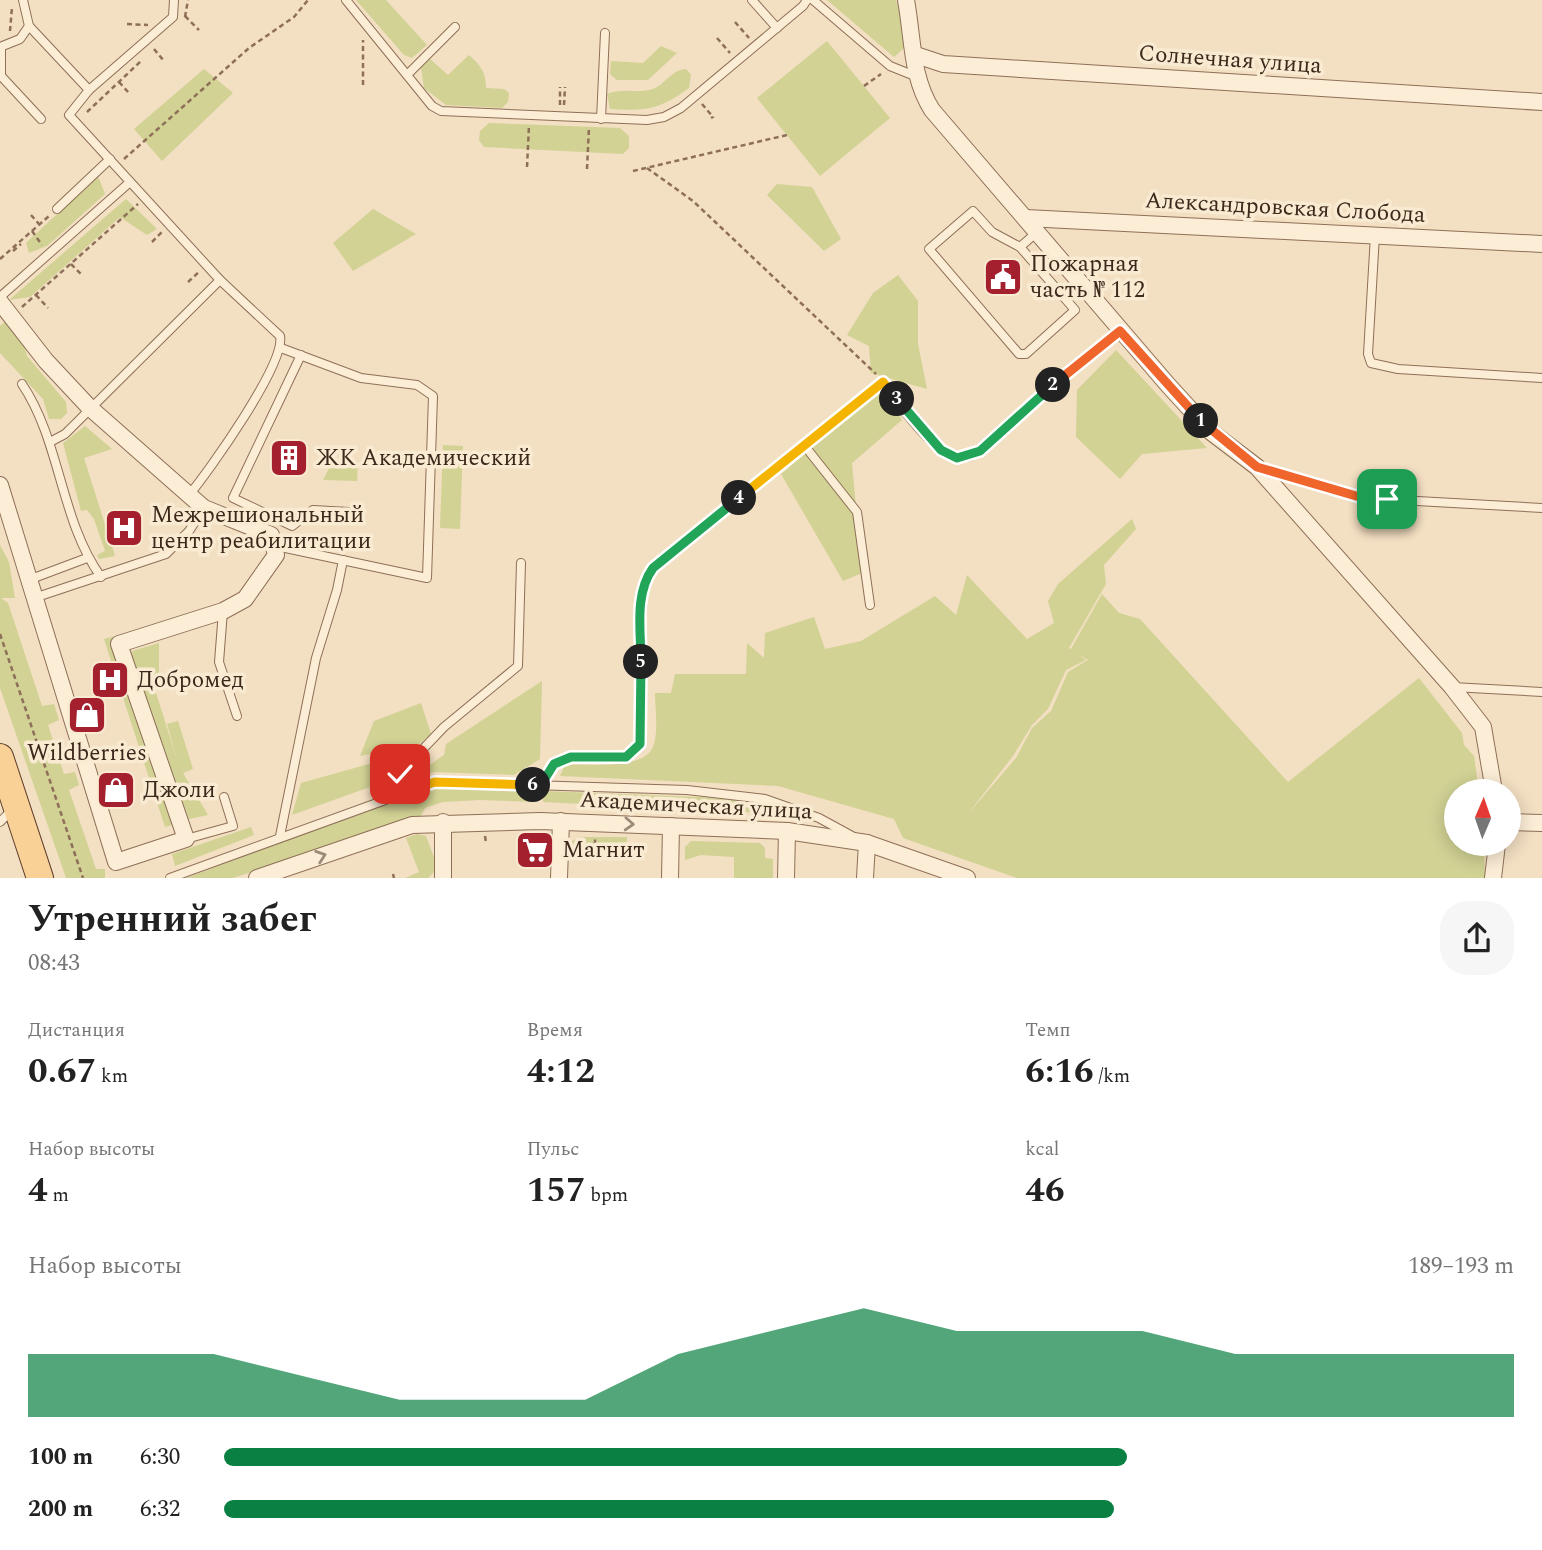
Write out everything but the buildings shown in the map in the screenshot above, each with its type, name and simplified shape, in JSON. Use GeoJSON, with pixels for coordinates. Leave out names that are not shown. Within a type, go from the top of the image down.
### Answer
{"type":"FeatureCollection","features":[{"type":"Feature","properties":{"kind":"main road"},"geometry":{"type":"LineString","coordinates":[[0,757],[8,814],[40,878]]}},
{"type":"Feature","properties":{"kind":"street"},"geometry":{"type":"LineString","coordinates":[[906,0],[916,55],[915,76],[932,110],[1120,331],[1211,432],[1257,467],[1452,687],[1483,727],[1492,779]]}},
{"type":"Feature","properties":{"kind":"street","name":"Солнечная улица"},"geometry":{"type":"LineString","coordinates":[[916,55],[943,64],[1542,102]]}},
{"type":"Feature","properties":{"kind":"street","name":"Александровская Слобода"},"geometry":{"type":"LineString","coordinates":[[1026,218],[1542,244]]}},
{"type":"Feature","properties":{"kind":"street"},"geometry":{"type":"LineString","coordinates":[[0,300],[46,361],[89,407],[204,508],[271,535],[276,546],[276,555],[245,599],[223,611],[119,643],[187,839],[116,862],[0,485]]}},
{"type":"Feature","properties":{"kind":"street"},"geometry":{"type":"LineString","coordinates":[[443,822],[443,878]]}},
{"type":"Feature","properties":{"kind":"street","name":"Академическая улица"},"geometry":{"type":"LineString","coordinates":[[261,877],[412,825],[443,822],[561,828],[671,826],[787,831],[867,843],[967,878]]}},
{"type":"Feature","properties":{"kind":"street"},"geometry":{"type":"LineString","coordinates":[[1521,822],[1542,823]]}},
{"type":"Feature","properties":{"kind":"street"},"geometry":{"type":"LineString","coordinates":[[670,878],[671,826]]}},
{"type":"Feature","properties":{"kind":"street"},"geometry":{"type":"LineString","coordinates":[[559,878],[561,828]]}},
{"type":"Feature","properties":{"kind":"street"},"geometry":{"type":"LineString","coordinates":[[786,878],[787,831]]}},
{"type":"Feature","properties":{"kind":"street"},"geometry":{"type":"LineString","coordinates":[[865,878],[867,843]]}},
{"type":"Feature","properties":{"kind":"street"},"geometry":{"type":"LineString","coordinates":[[1493,878],[1496,856]]}},
{"type":"Feature","properties":{"kind":"lane"},"geometry":{"type":"LineString","coordinates":[[23,0],[29,26],[89,90]]}},
{"type":"Feature","properties":{"kind":"lane"},"geometry":{"type":"LineString","coordinates":[[174,0],[173,17],[89,90],[69,115],[130,182],[147,196],[220,280],[280,336],[281,348],[251,407],[189,495]]}},
{"type":"Feature","properties":{"kind":"lane"},"geometry":{"type":"LineString","coordinates":[[346,0],[432,106],[441,111],[647,120],[664,117],[695,96],[807,0]]}},
{"type":"Feature","properties":{"kind":"lane"},"geometry":{"type":"LineString","coordinates":[[752,0],[777,28]]}},
{"type":"Feature","properties":{"kind":"lane"},"geometry":{"type":"LineString","coordinates":[[813,0],[890,66],[915,76]]}},
{"type":"Feature","properties":{"kind":"lane"},"geometry":{"type":"LineString","coordinates":[[29,26],[20,39],[1,47],[1,76],[41,119]]}},
{"type":"Feature","properties":{"kind":"lane"},"geometry":{"type":"LineString","coordinates":[[407,75],[456,27]]}},
{"type":"Feature","properties":{"kind":"lane"},"geometry":{"type":"LineString","coordinates":[[601,119],[606,33]]}},
{"type":"Feature","properties":{"kind":"lane"},"geometry":{"type":"LineString","coordinates":[[57,209],[114,163]]}},
{"type":"Feature","properties":{"kind":"lane"},"geometry":{"type":"LineString","coordinates":[[0,300],[130,182]]}},
{"type":"Feature","properties":{"kind":"lane"},"geometry":{"type":"LineString","coordinates":[[972,211],[992,232],[1020,247],[1075,310],[1023,355],[929,249],[972,211]]}},
{"type":"Feature","properties":{"kind":"lane"},"geometry":{"type":"LineString","coordinates":[[1020,247],[1036,233]]}},
{"type":"Feature","properties":{"kind":"lane"},"geometry":{"type":"LineString","coordinates":[[1375,234],[1368,354],[1371,363],[1398,369],[1542,379]]}},
{"type":"Feature","properties":{"kind":"lane"},"geometry":{"type":"LineString","coordinates":[[50,442],[65,434],[89,407],[220,280]]}},
{"type":"Feature","properties":{"kind":"lane"},"geometry":{"type":"LineString","coordinates":[[541,785],[554,764],[571,757],[626,757],[640,744],[641,596],[646,578],[653,568],[883,382],[941,450],[957,458],[964,457],[980,451],[1021,412],[1120,331]]}},
{"type":"Feature","properties":{"kind":"lane"},"geometry":{"type":"LineString","coordinates":[[276,546],[427,578],[433,396],[417,385],[361,378],[281,348]]}},
{"type":"Feature","properties":{"kind":"lane"},"geometry":{"type":"LineString","coordinates":[[301,355],[233,498],[292,526],[313,510],[349,512]]}},
{"type":"Feature","properties":{"kind":"lane"},"geometry":{"type":"LineString","coordinates":[[22,384],[33,401],[50,442],[87,558],[101,577]]}},
{"type":"Feature","properties":{"kind":"lane"},"geometry":{"type":"LineString","coordinates":[[804,445],[857,512],[870,605]]}},
{"type":"Feature","properties":{"kind":"lane"},"geometry":{"type":"LineString","coordinates":[[1257,467],[1363,498],[1542,508]]}},
{"type":"Feature","properties":{"kind":"lane"},"geometry":{"type":"LineString","coordinates":[[34,598],[166,554],[189,531],[204,508]]}},
{"type":"Feature","properties":{"kind":"lane"},"geometry":{"type":"LineString","coordinates":[[31,579],[87,558]]}},
{"type":"Feature","properties":{"kind":"lane"},"geometry":{"type":"LineString","coordinates":[[280,836],[316,658],[337,590],[343,560]]}},
{"type":"Feature","properties":{"kind":"lane"},"geometry":{"type":"LineString","coordinates":[[403,792],[400,774],[444,727],[518,666],[521,563]]}},
{"type":"Feature","properties":{"kind":"lane"},"geometry":{"type":"LineString","coordinates":[[223,611],[219,662],[237,716]]}},
{"type":"Feature","properties":{"kind":"lane"},"geometry":{"type":"LineString","coordinates":[[1452,687],[1542,692]]}},
{"type":"Feature","properties":{"kind":"lane"},"geometry":{"type":"LineString","coordinates":[[170,878],[435,782],[687,790],[765,799],[819,818],[867,843]]}},
{"type":"Feature","properties":{"kind":"lane"},"geometry":{"type":"LineString","coordinates":[[187,839],[233,826],[224,797]]}},
{"type":"Feature","properties":{"kind":"path"},"geometry":{"type":"LineString","coordinates":[[6,35],[12,25],[13,0]]}},
{"type":"Feature","properties":{"kind":"path"},"geometry":{"type":"LineString","coordinates":[[114,163],[249,48],[294,17],[308,0]]}},
{"type":"Feature","properties":{"kind":"path"},"geometry":{"type":"LineString","coordinates":[[185,16],[199,30]]}},
{"type":"Feature","properties":{"kind":"path"},"geometry":{"type":"LineString","coordinates":[[363,85],[364,22]]}},
{"type":"Feature","properties":{"kind":"path"},"geometry":{"type":"LineString","coordinates":[[735,22],[755,46]]}},
{"type":"Feature","properties":{"kind":"path"},"geometry":{"type":"LineString","coordinates":[[127,24],[141,25]]}},
{"type":"Feature","properties":{"kind":"path"},"geometry":{"type":"LineString","coordinates":[[717,38],[737,61]]}},
{"type":"Feature","properties":{"kind":"path"},"geometry":{"type":"LineString","coordinates":[[153,49],[164,61]]}},
{"type":"Feature","properties":{"kind":"path"},"geometry":{"type":"LineString","coordinates":[[864,86],[890,66]]}},
{"type":"Feature","properties":{"kind":"path"},"geometry":{"type":"LineString","coordinates":[[119,82],[128,93]]}},
{"type":"Feature","properties":{"kind":"path"},"geometry":{"type":"LineString","coordinates":[[562,117],[563,87]]}},
{"type":"Feature","properties":{"kind":"path"},"geometry":{"type":"LineString","coordinates":[[695,96],[711,118]]}},
{"type":"Feature","properties":{"kind":"path"},"geometry":{"type":"LineString","coordinates":[[527,167],[530,116]]}},
{"type":"Feature","properties":{"kind":"path"},"geometry":{"type":"LineString","coordinates":[[587,169],[589,118]]}},
{"type":"Feature","properties":{"kind":"path"},"geometry":{"type":"LineString","coordinates":[[633,171],[787,135]]}},
{"type":"Feature","properties":{"kind":"path"},"geometry":{"type":"LineString","coordinates":[[647,168],[693,201],[883,382]]}},
{"type":"Feature","properties":{"kind":"path"},"geometry":{"type":"LineString","coordinates":[[12,316],[147,196]]}},
{"type":"Feature","properties":{"kind":"path"},"geometry":{"type":"LineString","coordinates":[[0,259],[57,209]]}},
{"type":"Feature","properties":{"kind":"path"},"geometry":{"type":"LineString","coordinates":[[31,215],[39,225]]}},
{"type":"Feature","properties":{"kind":"path"},"geometry":{"type":"LineString","coordinates":[[33,231],[49,255]]}},
{"type":"Feature","properties":{"kind":"path"},"geometry":{"type":"LineString","coordinates":[[152,242],[163,231]]}},
{"type":"Feature","properties":{"kind":"path"},"geometry":{"type":"LineString","coordinates":[[13,251],[22,240]]}},
{"type":"Feature","properties":{"kind":"path"},"geometry":{"type":"LineString","coordinates":[[71,264],[83,276]]}},
{"type":"Feature","properties":{"kind":"path"},"geometry":{"type":"LineString","coordinates":[[188,282],[200,271]]}},
{"type":"Feature","properties":{"kind":"path"},"geometry":{"type":"LineString","coordinates":[[36,295],[48,308]]}},
{"type":"Feature","properties":{"kind":"path"},"geometry":{"type":"LineString","coordinates":[[0,634],[83,878]]}},
{"type":"Feature","properties":{"kind":"path"},"geometry":{"type":"LineString","coordinates":[[561,828],[595,836],[594,853]]}},
{"type":"Feature","properties":{"kind":"green space"},"geometry":{"type":"Polygon","coordinates":[[[356,0],[386,0],[427,45],[412,58],[404,55],[356,0]]]}},
{"type":"Feature","properties":{"kind":"green space"},"geometry":{"type":"Polygon","coordinates":[[[827,0],[896,0],[906,33],[904,48],[894,57],[827,0]]]}},
{"type":"Feature","properties":{"kind":"green space"},"geometry":{"type":"Polygon","coordinates":[[[827,41],[890,118],[820,176],[757,98],[827,41]]]}},
{"type":"Feature","properties":{"kind":"green space"},"geometry":{"type":"Polygon","coordinates":[[[661,46],[677,53],[648,80],[617,80],[610,74],[611,61],[643,63],[661,46]]]}},
{"type":"Feature","properties":{"kind":"green space"},"geometry":{"type":"Polygon","coordinates":[[[469,55],[482,70],[486,88],[504,89],[509,93],[508,102],[502,108],[446,105],[424,88],[421,68],[430,59],[448,75],[469,55]]]}},
{"type":"Feature","properties":{"kind":"green space"},"geometry":{"type":"Polygon","coordinates":[[[204,69],[233,93],[162,161],[134,129],[204,69]]]}},
{"type":"Feature","properties":{"kind":"green space"},"geometry":{"type":"Polygon","coordinates":[[[686,69],[691,75],[689,88],[669,101],[643,109],[610,109],[607,94],[653,89],[676,72],[686,69]]]}},
{"type":"Feature","properties":{"kind":"green space"},"geometry":{"type":"Polygon","coordinates":[[[489,123],[620,128],[629,136],[629,148],[623,154],[484,147],[479,140],[480,131],[489,123]]]}},
{"type":"Feature","properties":{"kind":"green space"},"geometry":{"type":"Polygon","coordinates":[[[98,176],[105,194],[47,246],[29,253],[26,243],[98,176]]]}},
{"type":"Feature","properties":{"kind":"green space"},"geometry":{"type":"Polygon","coordinates":[[[777,184],[812,187],[841,239],[824,251],[767,195],[777,184]]]}},
{"type":"Feature","properties":{"kind":"green space"},"geometry":{"type":"Polygon","coordinates":[[[126,199],[157,229],[147,235],[120,217],[30,297],[9,300],[126,199]]]}},
{"type":"Feature","properties":{"kind":"green space"},"geometry":{"type":"Polygon","coordinates":[[[373,209],[416,234],[353,271],[333,243],[373,209]]]}},
{"type":"Feature","properties":{"kind":"green space"},"geometry":{"type":"Polygon","coordinates":[[[898,275],[918,301],[918,344],[927,389],[871,373],[869,346],[847,335],[873,293],[898,275]]]}},
{"type":"Feature","properties":{"kind":"green space"},"geometry":{"type":"Polygon","coordinates":[[[6,321],[22,338],[27,356],[66,402],[67,413],[61,419],[49,419],[43,399],[0,353],[0,326],[6,321]]]}},
{"type":"Feature","properties":{"kind":"green space"},"geometry":{"type":"Polygon","coordinates":[[[1116,350],[1207,448],[1142,454],[1120,479],[1076,437],[1077,390],[1116,350]]]}},
{"type":"Feature","properties":{"kind":"green space"},"geometry":{"type":"Polygon","coordinates":[[[881,390],[902,420],[852,463],[862,573],[843,581],[781,474],[881,390]]]}},
{"type":"Feature","properties":{"kind":"green space"},"geometry":{"type":"Polygon","coordinates":[[[85,426],[112,449],[84,458],[115,556],[99,559],[97,555],[105,551],[94,519],[87,510],[81,511],[63,443],[85,426]]]}},
{"type":"Feature","properties":{"kind":"green space"},"geometry":{"type":"Polygon","coordinates":[[[443,445],[463,446],[460,529],[440,528],[443,445]]]}},
{"type":"Feature","properties":{"kind":"green space"},"geometry":{"type":"Polygon","coordinates":[[[333,460],[358,461],[357,481],[323,480],[333,460]]]}},
{"type":"Feature","properties":{"kind":"green space"},"geometry":{"type":"Polygon","coordinates":[[[1132,519],[1136,529],[1104,565],[1106,584],[1069,648],[1071,649],[1102,594],[1119,613],[1140,619],[1288,782],[1419,678],[1462,733],[1464,745],[1474,756],[1477,779],[1444,779],[1444,856],[1484,856],[1485,878],[1017,878],[903,838],[894,819],[778,786],[560,776],[565,765],[622,763],[643,757],[650,752],[655,740],[655,693],[671,693],[675,674],[746,674],[747,643],[764,658],[765,633],[814,617],[825,649],[861,641],[935,596],[956,615],[967,575],[1027,639],[1054,623],[1048,601],[1058,584],[1132,519]],[[1078,654],[1086,660],[1066,670],[1048,709],[1032,725],[1013,756],[967,815],[1016,758],[1032,728],[1051,711],[1068,672],[1088,660],[1078,654]]]}},
{"type":"Feature","properties":{"kind":"green space"},"geometry":{"type":"Polygon","coordinates":[[[0,545],[9,562],[15,598],[1,598],[8,603],[42,706],[54,704],[59,720],[48,725],[64,774],[75,772],[79,785],[69,790],[96,869],[105,869],[105,878],[66,878],[0,688],[0,545]]]}},
{"type":"Feature","properties":{"kind":"green space"},"geometry":{"type":"Polygon","coordinates":[[[115,636],[173,812],[175,824],[165,827],[104,639],[115,636]]]}},
{"type":"Feature","properties":{"kind":"green space"},"geometry":{"type":"Polygon","coordinates":[[[159,643],[159,676],[153,683],[178,763],[167,724],[178,721],[193,769],[183,773],[208,815],[189,819],[130,658],[132,651],[159,643]]]}},
{"type":"Feature","properties":{"kind":"green space"},"geometry":{"type":"Polygon","coordinates":[[[542,681],[540,759],[514,775],[435,772],[411,778],[444,755],[446,744],[542,681]]]}},
{"type":"Feature","properties":{"kind":"green space"},"geometry":{"type":"Polygon","coordinates":[[[421,703],[431,734],[419,744],[360,756],[374,721],[421,703]]]}},
{"type":"Feature","properties":{"kind":"green space"},"geometry":{"type":"Polygon","coordinates":[[[412,752],[381,783],[292,815],[301,783],[412,752]]]}},
{"type":"Feature","properties":{"kind":"green space"},"geometry":{"type":"Polygon","coordinates":[[[440,788],[539,791],[538,802],[443,802],[425,808],[421,816],[233,878],[186,878],[417,792],[440,788]]]}},
{"type":"Feature","properties":{"kind":"green space"},"geometry":{"type":"Polygon","coordinates":[[[543,791],[700,797],[761,803],[765,813],[543,802],[543,791]]]}},
{"type":"Feature","properties":{"kind":"green space"},"geometry":{"type":"Polygon","coordinates":[[[251,827],[254,835],[175,866],[172,854],[251,827]]]}},
{"type":"Feature","properties":{"kind":"green space"},"geometry":{"type":"Polygon","coordinates":[[[417,834],[426,836],[435,860],[434,872],[428,878],[405,878],[419,872],[406,838],[417,834]]]}},
{"type":"Feature","properties":{"kind":"green space"},"geometry":{"type":"Polygon","coordinates":[[[580,837],[627,837],[627,841],[623,846],[592,846],[571,851],[572,841],[580,837]]]}},
{"type":"Feature","properties":{"kind":"green space"},"geometry":{"type":"Polygon","coordinates":[[[691,841],[760,843],[765,848],[765,858],[773,859],[773,878],[734,878],[734,857],[701,855],[685,860],[685,847],[691,841]]]}},
{"type":"Feature","properties":{"kind":"place","name":"Пожарная часть № 112"},"geometry":{"type":"Point","coordinates":[1003,277]}},
{"type":"Feature","properties":{"kind":"place","name":"ЖК Академический"},"geometry":{"type":"Point","coordinates":[289,458]}},
{"type":"Feature","properties":{"kind":"place","name":"Межрешиональный центр реабилитации"},"geometry":{"type":"Point","coordinates":[124,528]}},
{"type":"Feature","properties":{"kind":"place","name":"Добромед"},"geometry":{"type":"Point","coordinates":[110,680]}},
{"type":"Feature","properties":{"kind":"place","name":"Wildberries"},"geometry":{"type":"Point","coordinates":[87,715]}},
{"type":"Feature","properties":{"kind":"place","name":"Джоли"},"geometry":{"type":"Point","coordinates":[116,790]}},
{"type":"Feature","properties":{"kind":"place","name":"Магнит"},"geometry":{"type":"Point","coordinates":[535,850]}},
{"type":"Feature","properties":{"kind":"route"},"geometry":{"type":"LineString","coordinates":[[400,774],[403,792],[435,782],[541,785],[554,764],[571,757],[626,757],[640,744],[641,596],[646,578],[653,568],[883,382],[941,450],[957,458],[971,456],[1120,331],[1211,432],[1257,467],[1363,498],[1387,499]]}}]}
